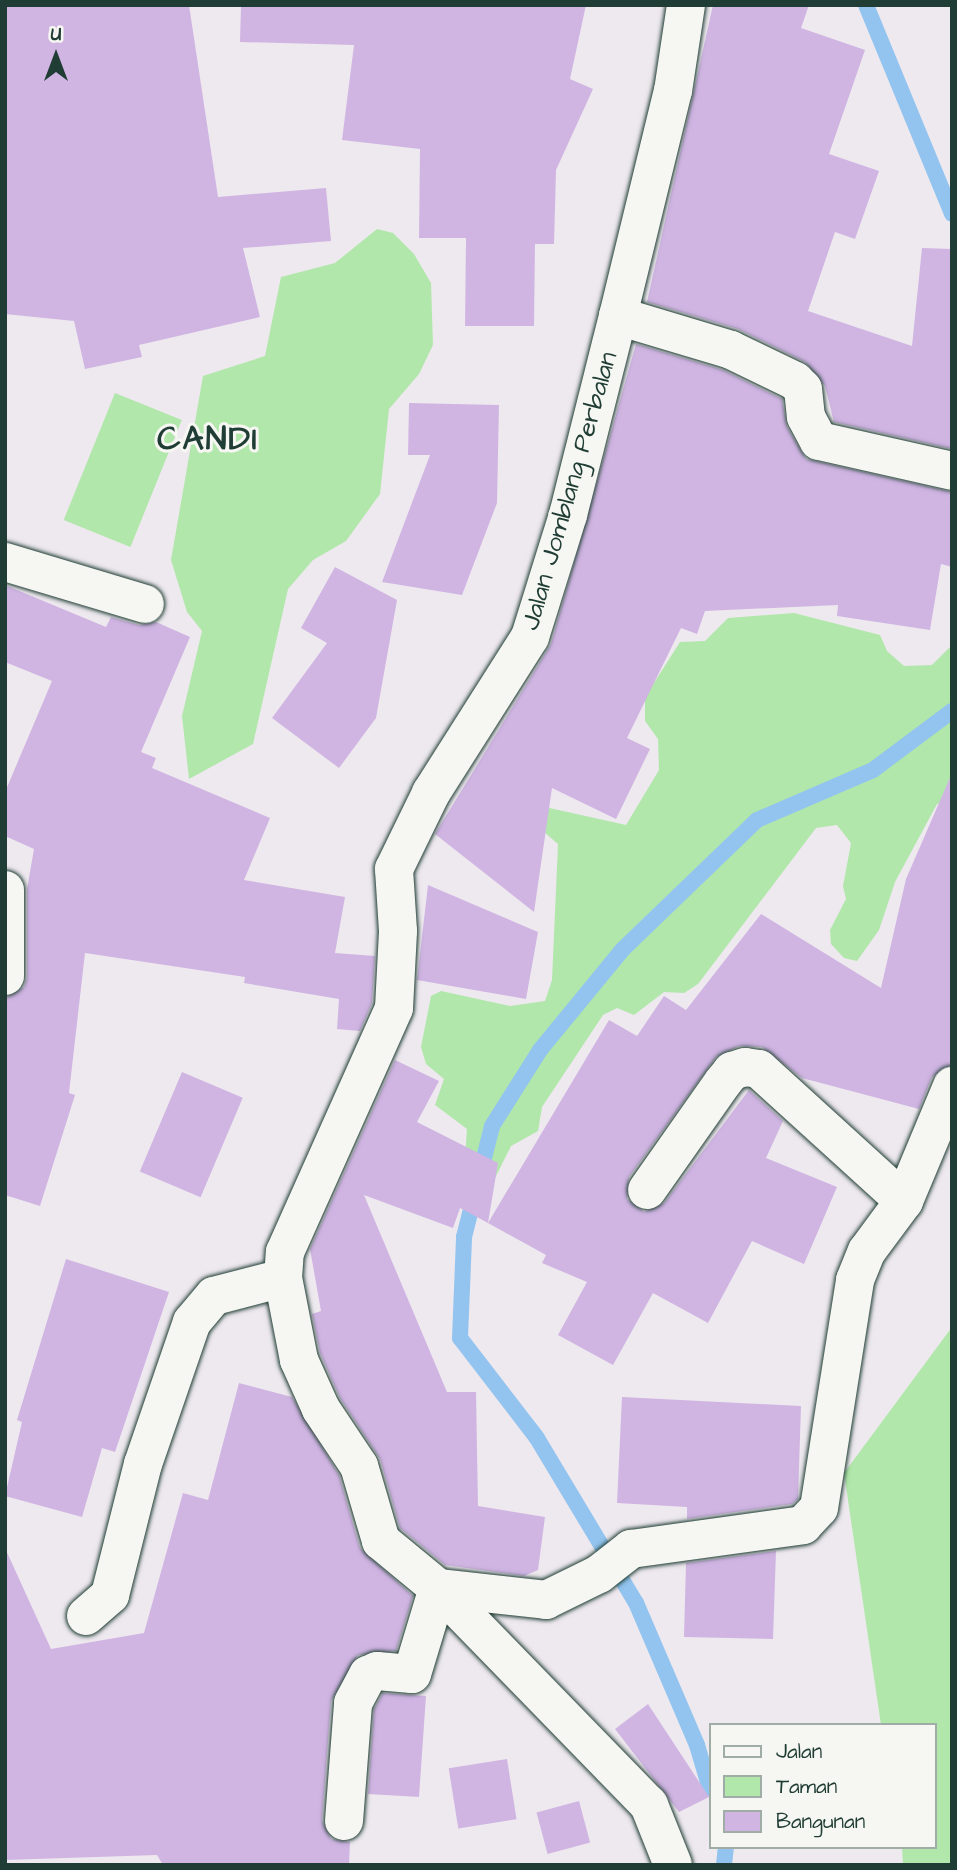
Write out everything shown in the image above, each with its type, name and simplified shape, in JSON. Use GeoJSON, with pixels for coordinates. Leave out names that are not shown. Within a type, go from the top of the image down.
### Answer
{"type":"FeatureCollection","features":[{"type":"Feature","properties":{"kind":"street","name":"Jalan Jomblang Perbalan"},"geometry":{"type":"LineString","coordinates":[[673,1865],[649,1805],[438,1588],[381,1541],[359,1466],[321,1409],[299,1360],[283,1278],[285,1252],[394,1007],[398,931],[394,869],[432,793],[530,637],[568,515],[618,316],[673,91],[686,5]]}},
{"type":"Feature","properties":{"kind":"street","name":"Jalan Jomblang Perbalan"},"geometry":{"type":"LineString","coordinates":[[618,316],[731,350],[795,381],[803,389],[806,417],[819,441],[952,471]]}},
{"type":"Feature","properties":{"kind":"street"},"geometry":{"type":"LineString","coordinates":[[5,562],[145,604]]}},
{"type":"Feature","properties":{"kind":"street"},"geometry":{"type":"LineString","coordinates":[[5,890],[5,976]]}},
{"type":"Feature","properties":{"kind":"street"},"geometry":{"type":"LineString","coordinates":[[647,1190],[723,1082],[732,1071],[745,1067],[759,1069],[904,1200]]}},
{"type":"Feature","properties":{"kind":"street"},"geometry":{"type":"LineString","coordinates":[[344,1821],[354,1703],[368,1675],[377,1671],[412,1674],[438,1588],[528,1602],[564,1594],[599,1574],[631,1549],[787,1529],[813,1517],[819,1508],[855,1280],[867,1251],[904,1200],[952,1086]]}},
{"type":"Feature","properties":{"kind":"street"},"geometry":{"type":"LineString","coordinates":[[86,1616],[110,1595],[143,1464],[192,1322],[214,1296],[283,1278]]}},
{"type":"Feature","properties":{"kind":"green space"},"geometry":{"type":"Polygon","coordinates":[[[377,229],[393,233],[414,254],[431,283],[433,345],[419,374],[389,409],[380,494],[346,541],[313,560],[288,589],[253,744],[189,779],[182,716],[202,631],[187,612],[171,560],[203,376],[265,356],[281,277],[335,263],[377,229]]]}},
{"type":"Feature","properties":{"kind":"green space"},"geometry":{"type":"Polygon","coordinates":[[[115,393],[182,420],[130,547],[64,520],[115,393]]]}},
{"type":"Feature","properties":{"kind":"green space"},"geometry":{"type":"Polygon","coordinates":[[[794,613],[880,635],[887,651],[904,666],[932,665],[952,645],[952,802],[937,804],[895,882],[879,930],[857,961],[844,958],[831,944],[830,930],[846,899],[843,886],[851,843],[837,825],[816,828],[698,984],[684,993],[664,992],[634,1015],[617,1008],[603,1015],[542,1107],[538,1131],[511,1146],[492,1184],[465,1158],[467,1129],[435,1105],[444,1079],[426,1064],[421,1047],[431,996],[441,991],[510,1006],[545,1001],[552,980],[558,844],[537,826],[545,807],[626,825],[659,770],[658,739],[645,721],[645,697],[680,642],[705,641],[728,618],[794,613]]]}},
{"type":"Feature","properties":{"kind":"green space"},"geometry":{"type":"Polygon","coordinates":[[[952,1327],[952,1865],[903,1865],[902,1849],[936,1849],[936,1723],[881,1723],[844,1473],[952,1327]]]}},
{"type":"Feature","properties":{"kind":"building"},"geometry":{"type":"Polygon","coordinates":[[[5,5],[189,5],[218,197],[326,188],[331,241],[243,248],[260,317],[139,345],[142,357],[85,369],[74,321],[5,314],[5,5]]]}},
{"type":"Feature","properties":{"kind":"building"},"geometry":{"type":"Polygon","coordinates":[[[241,5],[586,5],[570,79],[593,89],[556,170],[554,244],[535,244],[534,326],[465,326],[466,238],[419,238],[420,149],[342,140],[354,45],[240,42],[241,5]]]}},
{"type":"Feature","properties":{"kind":"building"},"geometry":{"type":"Polygon","coordinates":[[[713,5],[809,5],[801,28],[865,50],[829,154],[879,171],[855,239],[835,232],[808,311],[912,346],[922,248],[952,249],[952,449],[834,422],[825,386],[805,362],[738,329],[647,302],[713,5]]]}},
{"type":"Feature","properties":{"kind":"building"},"geometry":{"type":"Polygon","coordinates":[[[636,344],[723,370],[782,399],[787,427],[806,459],[952,492],[952,567],[941,564],[930,630],[837,616],[838,605],[705,611],[697,634],[681,628],[627,738],[650,749],[616,819],[552,788],[534,912],[435,834],[551,644],[636,344]]]}},
{"type":"Feature","properties":{"kind":"building"},"geometry":{"type":"Polygon","coordinates":[[[409,403],[499,405],[497,503],[462,595],[382,582],[430,455],[408,455],[409,403]]]}},
{"type":"Feature","properties":{"kind":"building"},"geometry":{"type":"Polygon","coordinates":[[[335,567],[397,600],[376,718],[339,768],[272,718],[327,643],[301,628],[335,567]]]}},
{"type":"Feature","properties":{"kind":"building"},"geometry":{"type":"Polygon","coordinates":[[[5,585],[106,627],[111,617],[139,625],[156,622],[190,637],[141,752],[156,758],[152,768],[270,818],[244,880],[345,897],[335,953],[375,956],[372,1003],[360,1031],[337,1029],[339,999],[244,983],[245,977],[85,953],[69,1093],[75,1095],[40,1206],[5,1195],[5,1008],[7,997],[24,987],[27,977],[27,889],[34,849],[5,836],[5,792],[52,681],[5,662],[5,585]]]}},
{"type":"Feature","properties":{"kind":"building"},"geometry":{"type":"Polygon","coordinates":[[[952,773],[952,1065],[932,1077],[919,1109],[802,1078],[762,1047],[739,1046],[716,1057],[629,1177],[627,1199],[644,1212],[664,1203],[749,1090],[783,1121],[766,1158],[837,1187],[804,1264],[752,1241],[708,1323],[653,1293],[613,1365],[558,1335],[587,1282],[542,1263],[546,1255],[488,1223],[609,1020],[637,1036],[664,996],[686,1010],[761,914],[881,988],[906,879],[952,773]]]}},
{"type":"Feature","properties":{"kind":"building"},"geometry":{"type":"Polygon","coordinates":[[[428,885],[538,932],[526,999],[417,980],[428,885]]]}},
{"type":"Feature","properties":{"kind":"building"},"geometry":{"type":"Polygon","coordinates":[[[395,1060],[439,1081],[417,1122],[498,1163],[488,1223],[460,1208],[453,1228],[364,1195],[447,1392],[476,1392],[478,1506],[545,1517],[538,1570],[524,1576],[445,1565],[400,1528],[380,1459],[340,1398],[320,1353],[312,1314],[321,1311],[310,1249],[395,1060]]]}},
{"type":"Feature","properties":{"kind":"building"},"geometry":{"type":"Polygon","coordinates":[[[182,1072],[243,1098],[201,1197],[140,1171],[182,1072]]]}},
{"type":"Feature","properties":{"kind":"building"},"geometry":{"type":"Polygon","coordinates":[[[66,1259],[169,1292],[115,1452],[102,1448],[82,1517],[5,1496],[22,1422],[17,1420],[66,1259]]]}},
{"type":"Feature","properties":{"kind":"building"},"geometry":{"type":"Polygon","coordinates":[[[239,1383],[292,1397],[339,1475],[360,1548],[413,1596],[396,1651],[358,1655],[331,1701],[322,1820],[331,1839],[350,1842],[349,1865],[163,1865],[157,1855],[5,1860],[5,1548],[51,1649],[144,1633],[183,1493],[208,1500],[239,1383]]]}},
{"type":"Feature","properties":{"kind":"building"},"geometry":{"type":"Polygon","coordinates":[[[622,1397],[801,1406],[798,1499],[792,1504],[687,1519],[687,1507],[617,1503],[622,1397]]]}},
{"type":"Feature","properties":{"kind":"building"},"geometry":{"type":"Polygon","coordinates":[[[776,1551],[773,1639],[684,1637],[686,1563],[776,1551]]]}},
{"type":"Feature","properties":{"kind":"building"},"geometry":{"type":"Polygon","coordinates":[[[383,1693],[426,1696],[419,1797],[368,1794],[374,1709],[383,1693]]]}},
{"type":"Feature","properties":{"kind":"building"},"geometry":{"type":"Polygon","coordinates":[[[648,1704],[708,1798],[679,1812],[615,1729],[648,1704]]]}},
{"type":"Feature","properties":{"kind":"building"},"geometry":{"type":"Polygon","coordinates":[[[507,1759],[517,1819],[458,1828],[449,1768],[507,1759]]]}},
{"type":"Feature","properties":{"kind":"building"},"geometry":{"type":"Polygon","coordinates":[[[579,1801],[590,1843],[548,1854],[536,1812],[579,1801]]]}},
{"type":"Feature","properties":{"kind":"waterway"},"geometry":{"type":"LineString","coordinates":[[866,5],[952,214]]}},
{"type":"Feature","properties":{"kind":"waterway"},"geometry":{"type":"LineString","coordinates":[[708,1782],[697,1745],[636,1603],[537,1438],[460,1338],[464,1237],[492,1126],[540,1050],[622,950],[757,820],[873,770],[952,711]]}},
{"type":"Feature","properties":{"kind":"waterway"},"geometry":{"type":"LineString","coordinates":[[724,1865],[726,1849]]}},
{"type":"Feature","properties":{"kind":"district","name":"CANDI"},"geometry":{"type":"Point","coordinates":[208,440]}}]}
